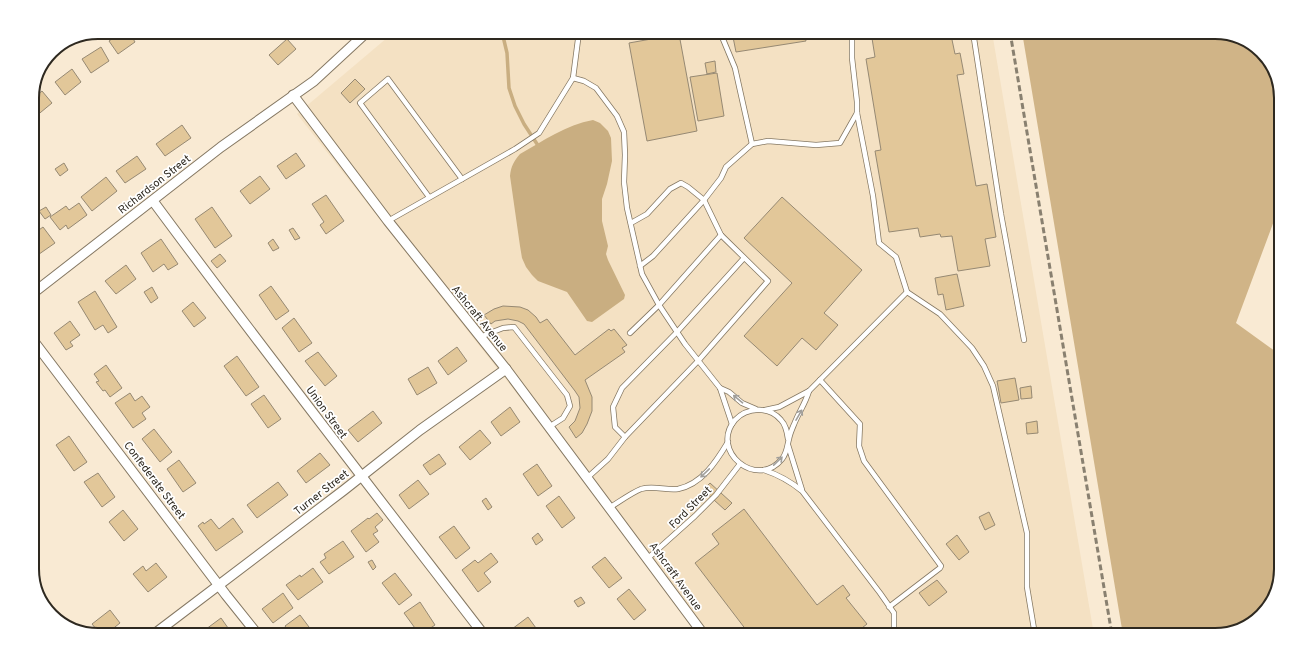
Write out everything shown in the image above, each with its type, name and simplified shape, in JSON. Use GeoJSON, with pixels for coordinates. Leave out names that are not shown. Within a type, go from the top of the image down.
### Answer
{"type":"FeatureCollection","features":[{"type":"Feature","properties":{"kind":"street"},"geometry":{"type":"LineString","coordinates":[[293,95],[314,81],[359,39]]}},
{"type":"Feature","properties":{"kind":"street","name":"Richardson Street"},"geometry":{"type":"LineString","coordinates":[[39,289],[221,147],[293,95]]}},
{"type":"Feature","properties":{"kind":"street","name":"Ashcraft Avenue"},"geometry":{"type":"LineString","coordinates":[[293,95],[388,221],[506,369],[699,628]]}},
{"type":"Feature","properties":{"kind":"street","name":"Union Street"},"geometry":{"type":"LineString","coordinates":[[153,201],[214,285],[479,628]]}},
{"type":"Feature","properties":{"kind":"street","name":"Confederate Street"},"geometry":{"type":"LineString","coordinates":[[39,348],[253,628]]}},
{"type":"Feature","properties":{"kind":"street","name":"Turner Street"},"geometry":{"type":"LineString","coordinates":[[162,628],[361,477],[420,430],[506,369]]}},
{"type":"Feature","properties":{"kind":"lane"},"geometry":{"type":"LineString","coordinates":[[388,221],[515,149],[539,133],[573,78],[578,39]]}},
{"type":"Feature","properties":{"kind":"lane"},"geometry":{"type":"LineString","coordinates":[[723,39],[735,68],[752,144]]}},
{"type":"Feature","properties":{"kind":"lane"},"geometry":{"type":"LineString","coordinates":[[852,39],[852,58],[858,102],[857,113],[873,196],[879,243],[896,257],[907,292],[940,314],[972,348],[984,366],[993,386],[1027,533],[1027,587],[1034,628]]}},
{"type":"Feature","properties":{"kind":"lane"},"geometry":{"type":"LineString","coordinates":[[974,39],[1001,214],[1024,340]]}},
{"type":"Feature","properties":{"kind":"lane"},"geometry":{"type":"LineString","coordinates":[[573,78],[584,81],[596,88],[617,116],[624,132],[624,182],[642,274],[659,305],[685,344],[720,388],[732,424]]}},
{"type":"Feature","properties":{"kind":"lane"},"geometry":{"type":"LineString","coordinates":[[429,197],[360,103],[388,79],[462,179]]}},
{"type":"Feature","properties":{"kind":"lane"},"geometry":{"type":"LineString","coordinates":[[640,266],[653,256],[704,200],[721,178],[726,167],[752,144],[768,141],[816,145],[840,143],[857,113]]}},
{"type":"Feature","properties":{"kind":"lane"},"geometry":{"type":"LineString","coordinates":[[587,478],[608,459],[625,436],[698,361],[768,281],[721,235],[704,200],[688,187],[680,183],[670,189],[647,214],[631,223]]}},
{"type":"Feature","properties":{"kind":"lane"},"geometry":{"type":"LineString","coordinates":[[630,333],[659,305],[721,235]]}},
{"type":"Feature","properties":{"kind":"lane"},"geometry":{"type":"LineString","coordinates":[[625,436],[615,427],[613,407],[622,388],[677,332],[744,258]]}},
{"type":"Feature","properties":{"kind":"lane"},"geometry":{"type":"LineString","coordinates":[[765,410],[779,407],[809,391],[907,292]]}},
{"type":"Feature","properties":{"kind":"lane"},"geometry":{"type":"LineString","coordinates":[[479,337],[503,328],[514,327],[566,395],[570,406],[564,418],[549,428]]}},
{"type":"Feature","properties":{"kind":"lane"},"geometry":{"type":"LineString","coordinates":[[820,380],[860,424],[859,446],[864,461],[940,564],[940,568],[889,607]]}},
{"type":"Feature","properties":{"kind":"lane"},"geometry":{"type":"LineString","coordinates":[[720,388],[730,392],[742,403],[774,414],[781,420],[786,429],[788,440],[787,450],[782,459],[774,466],[764,470]]}},
{"type":"Feature","properties":{"kind":"lane"},"geometry":{"type":"LineString","coordinates":[[788,440],[805,404],[809,391]]}},
{"type":"Feature","properties":{"kind":"lane"},"geometry":{"type":"LineString","coordinates":[[756,409],[742,414],[732,424],[728,442],[730,451],[735,460],[743,466],[753,470],[764,470],[778,474],[789,480],[802,491],[894,614],[894,628]]}},
{"type":"Feature","properties":{"kind":"lane"},"geometry":{"type":"LineString","coordinates":[[609,508],[641,490],[658,487],[677,489],[696,482],[716,462],[728,442]]}},
{"type":"Feature","properties":{"kind":"lane"},"geometry":{"type":"LineString","coordinates":[[788,445],[802,491]]}},
{"type":"Feature","properties":{"kind":"lane","name":"Ford Street"},"geometry":{"type":"LineString","coordinates":[[647,559],[696,516],[716,495],[740,464]]}},
{"type":"Feature","properties":{"kind":"shaded area"},"geometry":{"type":"Polygon","coordinates":[[[386,39],[993,39],[1093,628],[701,628],[297,114],[386,39]]]}},
{"type":"Feature","properties":{"kind":"shaded area"},"geometry":{"type":"Polygon","coordinates":[[[1023,39],[1227,40],[1248,49],[1259,59],[1264,65],[1271,79],[1274,94],[1274,221],[1236,323],[1274,350],[1273,581],[1268,595],[1262,605],[1251,616],[1238,624],[1215,628],[1122,628],[1023,39]]]}},
{"type":"Feature","properties":{"kind":"shaded area"},"geometry":{"type":"Polygon","coordinates":[[[593,120],[600,123],[608,131],[611,138],[612,161],[602,199],[602,221],[608,246],[606,254],[625,295],[624,299],[592,322],[587,321],[567,292],[538,281],[526,267],[522,258],[510,176],[513,164],[520,154],[564,130],[583,122],[593,120]]]}},
{"type":"Feature","properties":{"kind":"building"},"geometry":{"type":"Polygon","coordinates":[[[112,39],[133,39],[135,42],[118,54],[109,41],[112,39]]]}},
{"type":"Feature","properties":{"kind":"building"},"geometry":{"type":"Polygon","coordinates":[[[287,39],[296,49],[278,65],[269,55],[287,39]]]}},
{"type":"Feature","properties":{"kind":"building"},"geometry":{"type":"Polygon","coordinates":[[[651,39],[680,39],[697,131],[647,141],[629,43],[651,39]]]}},
{"type":"Feature","properties":{"kind":"building"},"geometry":{"type":"Polygon","coordinates":[[[733,39],[806,39],[806,41],[736,52],[733,39]]]}},
{"type":"Feature","properties":{"kind":"building"},"geometry":{"type":"Polygon","coordinates":[[[872,39],[952,39],[955,54],[960,53],[964,74],[957,75],[976,186],[987,184],[996,237],[985,239],[990,266],[958,271],[952,236],[941,237],[940,234],[920,237],[918,228],[889,232],[875,151],[881,150],[866,59],[875,57],[872,39]]]}},
{"type":"Feature","properties":{"kind":"building"},"geometry":{"type":"Polygon","coordinates":[[[101,47],[109,61],[91,73],[82,59],[101,47]]]}},
{"type":"Feature","properties":{"kind":"building"},"geometry":{"type":"Polygon","coordinates":[[[715,61],[716,72],[707,74],[705,63],[715,61]]]}},
{"type":"Feature","properties":{"kind":"building"},"geometry":{"type":"Polygon","coordinates":[[[72,69],[81,82],[65,95],[55,82],[72,69]]]}},
{"type":"Feature","properties":{"kind":"building"},"geometry":{"type":"Polygon","coordinates":[[[717,73],[724,116],[698,121],[690,77],[717,73]]]}},
{"type":"Feature","properties":{"kind":"building"},"geometry":{"type":"Polygon","coordinates":[[[355,79],[365,89],[350,103],[341,93],[355,79]]]}},
{"type":"Feature","properties":{"kind":"building"},"geometry":{"type":"Polygon","coordinates":[[[42,91],[52,103],[39,114],[39,94],[42,91]]]}},
{"type":"Feature","properties":{"kind":"building"},"geometry":{"type":"Polygon","coordinates":[[[182,125],[191,138],[165,156],[156,144],[182,125]]]}},
{"type":"Feature","properties":{"kind":"building"},"geometry":{"type":"Polygon","coordinates":[[[296,153],[305,166],[286,179],[277,166],[296,153]]]}},
{"type":"Feature","properties":{"kind":"building"},"geometry":{"type":"Polygon","coordinates":[[[137,156],[146,169],[125,183],[116,171],[137,156]]]}},
{"type":"Feature","properties":{"kind":"building"},"geometry":{"type":"Polygon","coordinates":[[[64,163],[68,170],[60,176],[55,169],[64,163]]]}},
{"type":"Feature","properties":{"kind":"building"},"geometry":{"type":"Polygon","coordinates":[[[260,176],[270,189],[250,204],[240,191],[260,176]]]}},
{"type":"Feature","properties":{"kind":"building"},"geometry":{"type":"Polygon","coordinates":[[[106,177],[117,191],[92,211],[81,197],[106,177]]]}},
{"type":"Feature","properties":{"kind":"building"},"geometry":{"type":"Polygon","coordinates":[[[326,195],[344,221],[326,234],[320,225],[324,222],[312,204],[326,195]]]}},
{"type":"Feature","properties":{"kind":"building"},"geometry":{"type":"Polygon","coordinates":[[[782,197],[862,270],[824,313],[838,325],[816,350],[802,338],[777,366],[744,336],[792,283],[744,238],[782,197]]]}},
{"type":"Feature","properties":{"kind":"building"},"geometry":{"type":"Polygon","coordinates":[[[79,203],[87,215],[68,229],[66,225],[60,230],[50,217],[66,206],[69,210],[79,203]]]}},
{"type":"Feature","properties":{"kind":"building"},"geometry":{"type":"Polygon","coordinates":[[[46,207],[51,215],[45,219],[39,211],[46,207]]]}},
{"type":"Feature","properties":{"kind":"building"},"geometry":{"type":"Polygon","coordinates":[[[212,207],[232,236],[215,248],[195,219],[212,207]]]}},
{"type":"Feature","properties":{"kind":"building"},"geometry":{"type":"Polygon","coordinates":[[[43,227],[55,243],[39,254],[39,230],[43,227]]]}},
{"type":"Feature","properties":{"kind":"building"},"geometry":{"type":"Polygon","coordinates":[[[293,228],[300,238],[295,240],[289,230],[293,228]]]}},
{"type":"Feature","properties":{"kind":"building"},"geometry":{"type":"Polygon","coordinates":[[[161,239],[178,264],[168,270],[164,264],[153,272],[141,253],[161,239]]]}},
{"type":"Feature","properties":{"kind":"building"},"geometry":{"type":"Polygon","coordinates":[[[273,239],[279,248],[273,251],[268,243],[273,239]]]}},
{"type":"Feature","properties":{"kind":"building"},"geometry":{"type":"Polygon","coordinates":[[[220,254],[226,261],[217,268],[211,261],[220,254]]]}},
{"type":"Feature","properties":{"kind":"building"},"geometry":{"type":"Polygon","coordinates":[[[126,265],[136,279],[116,294],[105,281],[126,265]]]}},
{"type":"Feature","properties":{"kind":"building"},"geometry":{"type":"Polygon","coordinates":[[[957,274],[964,306],[946,310],[943,294],[938,295],[935,278],[957,274]]]}},
{"type":"Feature","properties":{"kind":"building"},"geometry":{"type":"Polygon","coordinates":[[[271,286],[289,311],[276,320],[259,295],[271,286]]]}},
{"type":"Feature","properties":{"kind":"building"},"geometry":{"type":"Polygon","coordinates":[[[152,287],[158,298],[151,303],[144,292],[152,287]]]}},
{"type":"Feature","properties":{"kind":"building"},"geometry":{"type":"Polygon","coordinates":[[[95,291],[117,327],[108,333],[103,325],[95,330],[78,302],[95,291]]]}},
{"type":"Feature","properties":{"kind":"building"},"geometry":{"type":"Polygon","coordinates":[[[193,302],[206,318],[194,327],[182,311],[193,302]]]}},
{"type":"Feature","properties":{"kind":"building"},"geometry":{"type":"Polygon","coordinates":[[[503,306],[520,307],[528,310],[540,323],[547,319],[575,355],[609,329],[611,331],[614,329],[627,345],[622,348],[625,352],[585,380],[592,397],[592,411],[582,433],[576,438],[569,427],[575,421],[580,408],[579,397],[524,324],[508,319],[495,321],[491,324],[484,315],[503,306]]]}},
{"type":"Feature","properties":{"kind":"building"},"geometry":{"type":"Polygon","coordinates":[[[294,318],[312,343],[299,352],[282,328],[294,318]]]}},
{"type":"Feature","properties":{"kind":"building"},"geometry":{"type":"Polygon","coordinates":[[[70,321],[80,335],[70,342],[73,346],[66,350],[54,333],[70,321]]]}},
{"type":"Feature","properties":{"kind":"building"},"geometry":{"type":"Polygon","coordinates":[[[457,347],[467,361],[448,375],[438,361],[457,347]]]}},
{"type":"Feature","properties":{"kind":"building"},"geometry":{"type":"Polygon","coordinates":[[[318,352],[337,376],[325,386],[305,361],[318,352]]]}},
{"type":"Feature","properties":{"kind":"building"},"geometry":{"type":"Polygon","coordinates":[[[237,356],[259,387],[246,396],[224,366],[237,356]]]}},
{"type":"Feature","properties":{"kind":"building"},"geometry":{"type":"Polygon","coordinates":[[[106,365],[122,388],[110,397],[96,382],[99,381],[94,374],[106,365]]]}},
{"type":"Feature","properties":{"kind":"building"},"geometry":{"type":"Polygon","coordinates":[[[428,367],[437,383],[417,395],[408,379],[428,367]]]}},
{"type":"Feature","properties":{"kind":"building"},"geometry":{"type":"Polygon","coordinates":[[[1015,378],[1019,400],[1001,403],[997,381],[1015,378]]]}},
{"type":"Feature","properties":{"kind":"building"},"geometry":{"type":"Polygon","coordinates":[[[1031,386],[1032,398],[1021,399],[1020,388],[1031,386]]]}},
{"type":"Feature","properties":{"kind":"building"},"geometry":{"type":"Polygon","coordinates":[[[130,393],[135,401],[142,396],[150,407],[142,413],[146,419],[133,428],[115,403],[130,393]]]}},
{"type":"Feature","properties":{"kind":"building"},"geometry":{"type":"Polygon","coordinates":[[[264,395],[281,419],[268,428],[251,404],[264,395]]]}},
{"type":"Feature","properties":{"kind":"building"},"geometry":{"type":"Polygon","coordinates":[[[510,407],[520,422],[501,436],[491,422],[510,407]]]}},
{"type":"Feature","properties":{"kind":"building"},"geometry":{"type":"Polygon","coordinates":[[[373,411],[382,423],[358,442],[348,430],[373,411]]]}},
{"type":"Feature","properties":{"kind":"building"},"geometry":{"type":"Polygon","coordinates":[[[1037,421],[1038,433],[1027,434],[1026,423],[1037,421]]]}},
{"type":"Feature","properties":{"kind":"building"},"geometry":{"type":"Polygon","coordinates":[[[154,429],[172,452],[160,462],[142,439],[154,429]]]}},
{"type":"Feature","properties":{"kind":"building"},"geometry":{"type":"Polygon","coordinates":[[[480,430],[491,443],[470,460],[459,447],[480,430]]]}},
{"type":"Feature","properties":{"kind":"building"},"geometry":{"type":"Polygon","coordinates":[[[69,436],[87,462],[74,471],[56,445],[69,436]]]}},
{"type":"Feature","properties":{"kind":"building"},"geometry":{"type":"Polygon","coordinates":[[[320,453],[330,465],[306,483],[297,471],[320,453]]]}},
{"type":"Feature","properties":{"kind":"building"},"geometry":{"type":"Polygon","coordinates":[[[439,454],[446,464],[430,475],[423,465],[439,454]]]}},
{"type":"Feature","properties":{"kind":"building"},"geometry":{"type":"Polygon","coordinates":[[[179,460],[196,483],[183,492],[167,469],[179,460]]]}},
{"type":"Feature","properties":{"kind":"building"},"geometry":{"type":"Polygon","coordinates":[[[537,464],[552,486],[538,496],[523,474],[537,464]]]}},
{"type":"Feature","properties":{"kind":"building"},"geometry":{"type":"Polygon","coordinates":[[[98,473],[115,497],[102,507],[84,482],[98,473]]]}},
{"type":"Feature","properties":{"kind":"building"},"geometry":{"type":"Polygon","coordinates":[[[418,480],[429,494],[409,509],[399,495],[418,480]]]}},
{"type":"Feature","properties":{"kind":"building"},"geometry":{"type":"Polygon","coordinates":[[[278,482],[288,495],[257,518],[247,505],[278,482]]]}},
{"type":"Feature","properties":{"kind":"building"},"geometry":{"type":"Polygon","coordinates":[[[710,483],[732,503],[725,510],[703,490],[710,483]]]}},
{"type":"Feature","properties":{"kind":"building"},"geometry":{"type":"Polygon","coordinates":[[[559,496],[575,518],[562,528],[546,506],[559,496]]]}},
{"type":"Feature","properties":{"kind":"building"},"geometry":{"type":"Polygon","coordinates":[[[486,498],[492,507],[488,510],[482,501],[486,498]]]}},
{"type":"Feature","properties":{"kind":"building"},"geometry":{"type":"Polygon","coordinates":[[[744,509],[817,605],[843,585],[850,595],[846,598],[867,624],[862,628],[745,628],[695,563],[719,544],[712,534],[744,509]]]}},
{"type":"Feature","properties":{"kind":"building"},"geometry":{"type":"Polygon","coordinates":[[[123,510],[138,529],[124,541],[109,522],[123,510]]]}},
{"type":"Feature","properties":{"kind":"building"},"geometry":{"type":"Polygon","coordinates":[[[989,512],[995,525],[985,530],[979,517],[989,512]]]}},
{"type":"Feature","properties":{"kind":"building"},"geometry":{"type":"Polygon","coordinates":[[[377,513],[383,520],[375,527],[378,531],[373,534],[379,542],[366,552],[351,531],[377,513]]]}},
{"type":"Feature","properties":{"kind":"building"},"geometry":{"type":"Polygon","coordinates":[[[233,518],[243,532],[216,551],[198,526],[211,519],[219,529],[233,518]]]}},
{"type":"Feature","properties":{"kind":"building"},"geometry":{"type":"Polygon","coordinates":[[[454,526],[470,548],[456,559],[439,537],[454,526]]]}},
{"type":"Feature","properties":{"kind":"building"},"geometry":{"type":"Polygon","coordinates":[[[538,533],[543,540],[536,545],[532,538],[538,533]]]}},
{"type":"Feature","properties":{"kind":"building"},"geometry":{"type":"Polygon","coordinates":[[[957,535],[969,552],[959,560],[946,544],[957,535]]]}},
{"type":"Feature","properties":{"kind":"building"},"geometry":{"type":"Polygon","coordinates":[[[343,541],[354,557],[329,574],[320,562],[326,558],[324,554],[343,541]]]}},
{"type":"Feature","properties":{"kind":"building"},"geometry":{"type":"Polygon","coordinates":[[[491,553],[498,562],[484,573],[491,582],[478,592],[462,570],[475,560],[478,563],[491,553]]]}},
{"type":"Feature","properties":{"kind":"building"},"geometry":{"type":"Polygon","coordinates":[[[605,557],[622,578],[609,588],[592,567],[605,557]]]}},
{"type":"Feature","properties":{"kind":"building"},"geometry":{"type":"Polygon","coordinates":[[[372,560],[376,567],[373,570],[368,562],[372,560]]]}},
{"type":"Feature","properties":{"kind":"building"},"geometry":{"type":"Polygon","coordinates":[[[156,563],[167,577],[148,592],[133,574],[143,566],[146,571],[156,563]]]}},
{"type":"Feature","properties":{"kind":"building"},"geometry":{"type":"Polygon","coordinates":[[[313,568],[323,582],[298,600],[286,585],[300,575],[301,577],[313,568]]]}},
{"type":"Feature","properties":{"kind":"building"},"geometry":{"type":"Polygon","coordinates":[[[395,573],[412,595],[399,605],[382,583],[395,573]]]}},
{"type":"Feature","properties":{"kind":"building"},"geometry":{"type":"Polygon","coordinates":[[[937,580],[947,592],[929,606],[919,593],[937,580]]]}},
{"type":"Feature","properties":{"kind":"building"},"geometry":{"type":"Polygon","coordinates":[[[629,589],[646,610],[634,620],[617,599],[629,589]]]}},
{"type":"Feature","properties":{"kind":"building"},"geometry":{"type":"Polygon","coordinates":[[[283,593],[293,608],[273,623],[262,609],[283,593]]]}},
{"type":"Feature","properties":{"kind":"building"},"geometry":{"type":"Polygon","coordinates":[[[581,597],[585,603],[578,607],[574,601],[581,597]]]}},
{"type":"Feature","properties":{"kind":"building"},"geometry":{"type":"Polygon","coordinates":[[[420,602],[435,625],[430,628],[415,628],[404,613],[420,602]]]}},
{"type":"Feature","properties":{"kind":"building"},"geometry":{"type":"Polygon","coordinates":[[[110,610],[120,623],[114,628],[95,628],[92,624],[110,610]]]}},
{"type":"Feature","properties":{"kind":"building"},"geometry":{"type":"Polygon","coordinates":[[[300,615],[309,627],[286,628],[285,626],[300,615]]]}},
{"type":"Feature","properties":{"kind":"building"},"geometry":{"type":"Polygon","coordinates":[[[528,617],[536,628],[513,628],[528,617]]]}},
{"type":"Feature","properties":{"kind":"building"},"geometry":{"type":"Polygon","coordinates":[[[221,618],[228,628],[207,628],[221,618]]]}},
{"type":"Feature","properties":{"kind":"waterway"},"geometry":{"type":"LineString","coordinates":[[504,39],[507,53],[509,88],[515,106],[524,124],[539,147]]}},
{"type":"Feature","properties":{"kind":"railway"},"geometry":{"type":"LineString","coordinates":[[1011,39],[1111,628]]}}]}
